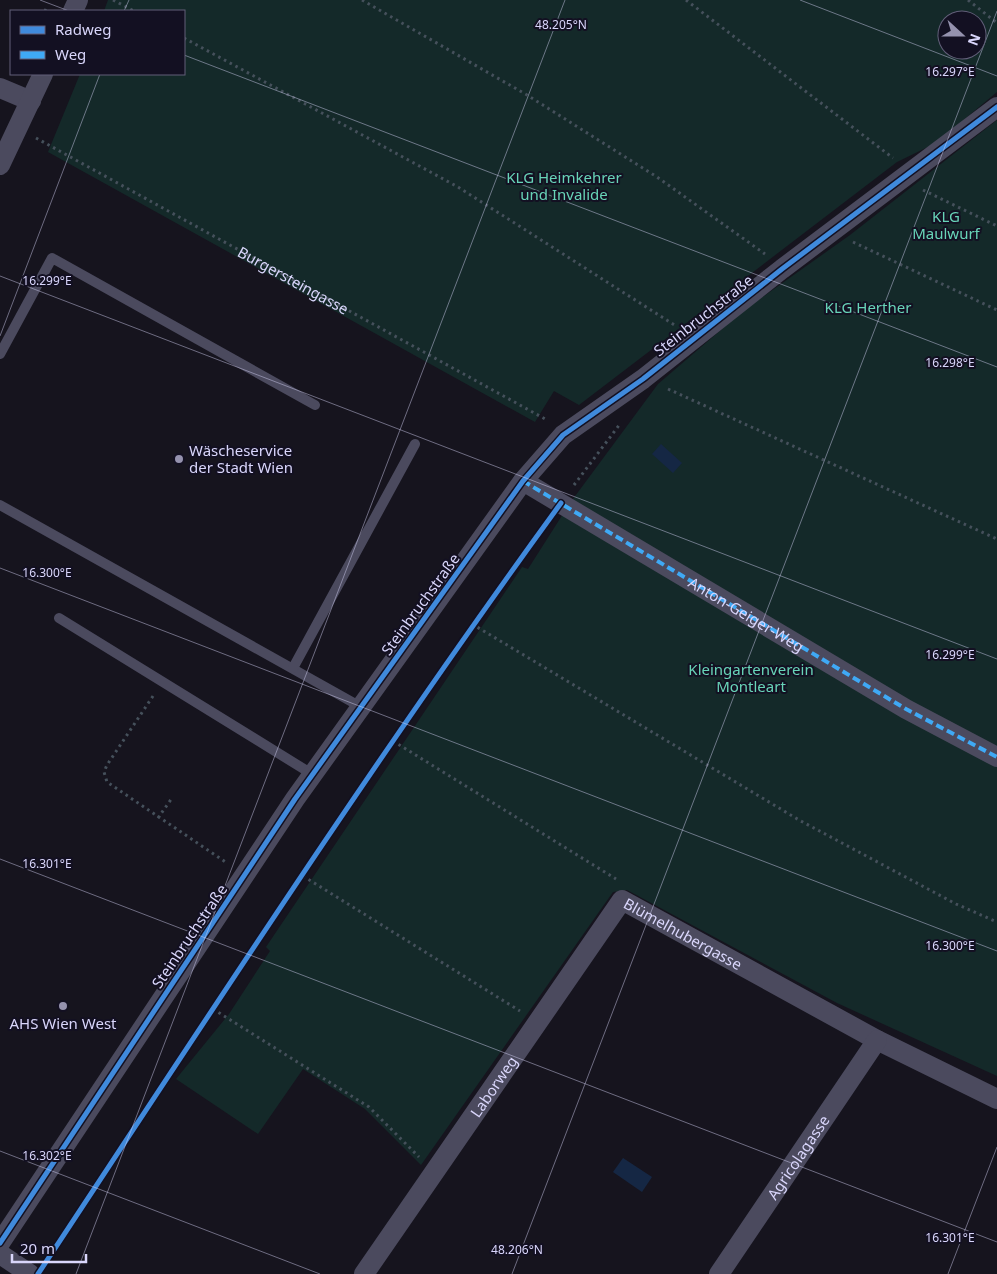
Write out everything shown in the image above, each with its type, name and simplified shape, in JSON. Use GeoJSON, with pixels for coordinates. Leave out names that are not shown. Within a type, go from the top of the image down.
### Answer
{"type":"FeatureCollection","features":[{"type":"Feature","properties":{"kind":"street"},"geometry":{"type":"LineString","coordinates":[[0,165],[44,75]]}},
{"type":"Feature","properties":{"kind":"street"},"geometry":{"type":"LineString","coordinates":[[0,88],[31,101]]}},
{"type":"Feature","properties":{"kind":"street","name":"Steinbruchstraße"},"geometry":{"type":"LineString","coordinates":[[0,1243],[312,774],[523,481],[568,432],[643,379],[782,269],[997,107]]}},
{"type":"Feature","properties":{"kind":"street","name":"Anton-Geiger-Weg"},"geometry":{"type":"LineString","coordinates":[[523,481],[906,709],[997,757]]}},
{"type":"Feature","properties":{"kind":"street","name":"Laborweg"},"geometry":{"type":"LineString","coordinates":[[364,1274],[622,900]]}},
{"type":"Feature","properties":{"kind":"street","name":"Blümelhubergasse"},"geometry":{"type":"LineString","coordinates":[[622,900],[877,1040],[997,1099]]}},
{"type":"Feature","properties":{"kind":"street","name":"Agricolagasse"},"geometry":{"type":"LineString","coordinates":[[719,1274],[877,1040]]}},
{"type":"Feature","properties":{"kind":"street"},"geometry":{"type":"LineString","coordinates":[[0,1254],[30,1274]]}},
{"type":"Feature","properties":{"kind":"lane"},"geometry":{"type":"LineString","coordinates":[[0,354],[52,258],[315,405]]}},
{"type":"Feature","properties":{"kind":"lane"},"geometry":{"type":"LineString","coordinates":[[293,668],[415,444]]}},
{"type":"Feature","properties":{"kind":"lane"},"geometry":{"type":"LineString","coordinates":[[0,505],[361,706]]}},
{"type":"Feature","properties":{"kind":"lane"},"geometry":{"type":"LineString","coordinates":[[59,618],[312,774]]}},
{"type":"Feature","properties":{"kind":"path"},"geometry":{"type":"LineString","coordinates":[[113,0],[132,10]]}},
{"type":"Feature","properties":{"kind":"path"},"geometry":{"type":"LineString","coordinates":[[362,0],[527,94],[657,177],[770,258],[782,269]]}},
{"type":"Feature","properties":{"kind":"path"},"geometry":{"type":"LineString","coordinates":[[686,0],[897,162],[908,174],[913,185],[997,226]]}},
{"type":"Feature","properties":{"kind":"path"},"geometry":{"type":"LineString","coordinates":[[968,0],[997,23]]}},
{"type":"Feature","properties":{"kind":"path"},"geometry":{"type":"LineString","coordinates":[[185,39],[458,187],[695,339]]}},
{"type":"Feature","properties":{"kind":"path"},"geometry":{"type":"LineString","coordinates":[[831,232],[997,310]]}},
{"type":"Feature","properties":{"kind":"path"},"geometry":{"type":"LineString","coordinates":[[643,379],[997,539]]}},
{"type":"Feature","properties":{"kind":"path"},"geometry":{"type":"LineString","coordinates":[[561,503],[624,419]]}},
{"type":"Feature","properties":{"kind":"path"},"geometry":{"type":"LineString","coordinates":[[467,632],[478,617]]}},
{"type":"Feature","properties":{"kind":"path"},"geometry":{"type":"LineString","coordinates":[[472,624],[799,820],[956,904],[997,922]]}},
{"type":"Feature","properties":{"kind":"path"},"geometry":{"type":"LineString","coordinates":[[162,682],[104,772],[107,782],[112,788],[244,875]]}},
{"type":"Feature","properties":{"kind":"path"},"geometry":{"type":"LineString","coordinates":[[388,749],[398,733]]}},
{"type":"Feature","properties":{"kind":"path"},"geometry":{"type":"LineString","coordinates":[[158,818],[172,798]]}},
{"type":"Feature","properties":{"kind":"path"},"geometry":{"type":"LineString","coordinates":[[297,883],[308,868]]}},
{"type":"Feature","properties":{"kind":"path"},"geometry":{"type":"LineString","coordinates":[[303,876],[538,1022]]}},
{"type":"Feature","properties":{"kind":"path"},"geometry":{"type":"LineString","coordinates":[[208,1017],[219,1001]]}},
{"type":"Feature","properties":{"kind":"path"},"geometry":{"type":"LineString","coordinates":[[214,1009],[369,1107],[435,1172]]}},
{"type":"Feature","properties":{"kind":"green space","name":"KLG Heimkehrer und Invalide"},"geometry":{"type":"Polygon","coordinates":[[[108,0],[997,0],[997,92],[936,143],[897,162],[579,405],[554,391],[535,422],[48,152],[80,75],[185,75],[185,10],[104,10],[108,0]]]}},
{"type":"Feature","properties":{"kind":"green space","name":"Kleingartenverein Montleart"},"geometry":{"type":"Polygon","coordinates":[[[997,120],[997,1076],[837,1003],[627,890],[613,892],[421,1165],[365,1109],[303,1069],[258,1134],[176,1079],[229,1014],[270,951],[266,947],[522,567],[528,569],[570,503],[658,384],[743,311],[850,235],[997,120]]]}},
{"type":"Feature","properties":{"kind":"water"},"geometry":{"type":"Polygon","coordinates":[[[661,444],[682,463],[673,473],[652,454],[661,444]]]}},
{"type":"Feature","properties":{"kind":"water"},"geometry":{"type":"Polygon","coordinates":[[[623,1158],[652,1177],[642,1192],[613,1172],[623,1158]]]}},
{"type":"Feature","properties":{"kind":"marked path"},"geometry":{"type":"LineString","coordinates":[[523,481],[906,709],[997,757]]}},
{"type":"Feature","properties":{"kind":"cycle path"},"geometry":{"type":"LineString","coordinates":[[0,1243],[295,799],[523,481],[563,435],[643,379],[782,269],[997,107]]}},
{"type":"Feature","properties":{"kind":"cycle path"},"geometry":{"type":"LineString","coordinates":[[38,1274],[230,982],[360,789],[561,503]]}},
{"type":"Feature","properties":{"kind":"place","name":"Wäscheservice der Stadt Wien"},"geometry":{"type":"Point","coordinates":[179,459]}},
{"type":"Feature","properties":{"kind":"place","name":"AHS Wien West"},"geometry":{"type":"Point","coordinates":[63,1006]}},
{"type":"Feature","properties":{"kind":"park label","name":"KLG Maulwurf"},"geometry":{"type":"Point","coordinates":[946,224]}},
{"type":"Feature","properties":{"kind":"park label","name":"KLG Herther"},"geometry":{"type":"Point","coordinates":[868,307]}}]}
